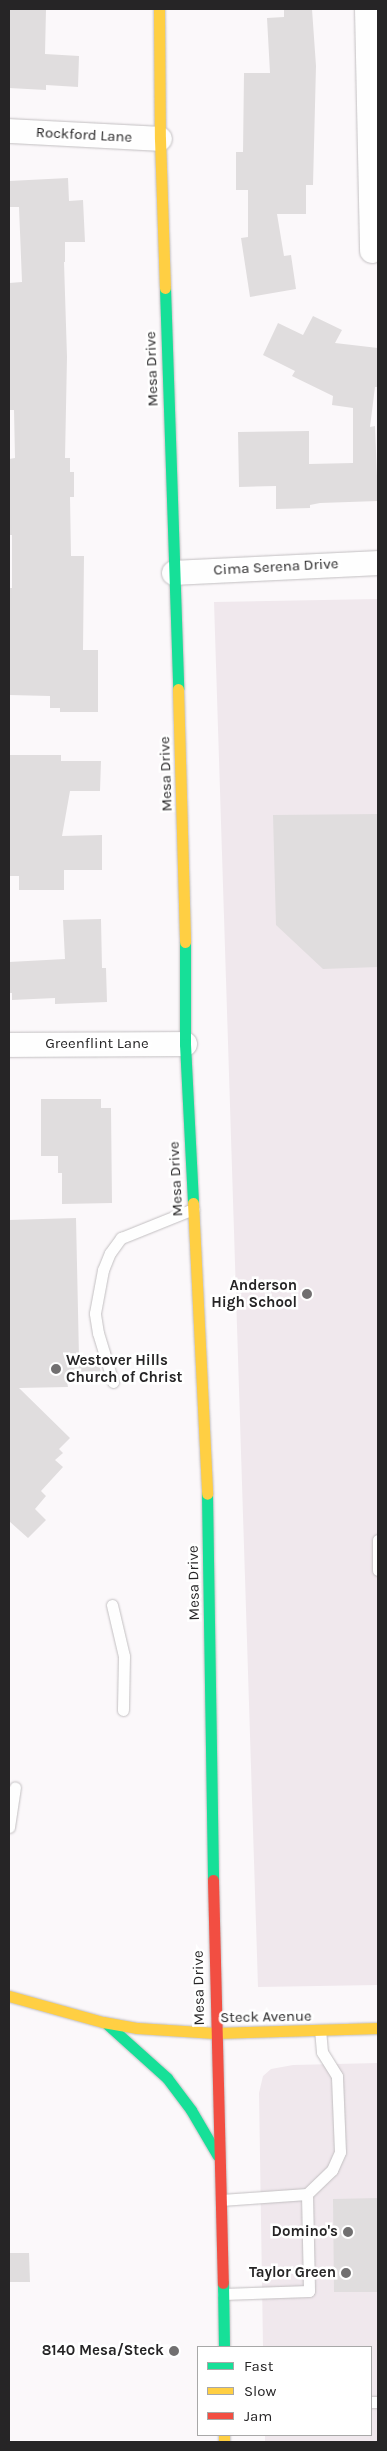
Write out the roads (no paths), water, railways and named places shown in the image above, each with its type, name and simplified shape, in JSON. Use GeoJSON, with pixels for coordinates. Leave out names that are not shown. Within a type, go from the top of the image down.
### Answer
{"type":"FeatureCollection","features":[{"type":"Feature","properties":{"kind":"street","name":"Mesa Drive"},"geometry":{"type":"LineString","coordinates":[[159,9],[160,139],[185,886],[185,1044],[207,1508],[215,2033],[224,2346]]}},
{"type":"Feature","properties":{"kind":"street"},"geometry":{"type":"LineString","coordinates":[[367,9],[372,251]]}},
{"type":"Feature","properties":{"kind":"street","name":"Rockford Lane"},"geometry":{"type":"LineString","coordinates":[[9,131],[160,139]]}},
{"type":"Feature","properties":{"kind":"street","name":"Cima Serena Drive"},"geometry":{"type":"LineString","coordinates":[[174,573],[378,563]]}},
{"type":"Feature","properties":{"kind":"street","name":"Greenflint Lane"},"geometry":{"type":"LineString","coordinates":[[9,1045],[185,1044]]}},
{"type":"Feature","properties":{"kind":"street","name":"Steck Avenue"},"geometry":{"type":"LineString","coordinates":[[9,1996],[104,2022],[137,2028],[215,2033],[378,2028]]}},
{"type":"Feature","properties":{"kind":"street"},"geometry":{"type":"LineString","coordinates":[[104,2022],[160,2070],[191,2110],[220,2159]]}},
{"type":"Feature","properties":{"kind":"lane"},"geometry":{"type":"LineString","coordinates":[[113,1382],[98,1333],[95,1313],[103,1270],[110,1253],[121,1238],[193,1209]]}},
{"type":"Feature","properties":{"kind":"lane"},"geometry":{"type":"LineString","coordinates":[[378,1540],[378,1570]]}},
{"type":"Feature","properties":{"kind":"lane"},"geometry":{"type":"LineString","coordinates":[[112,1605],[124,1656],[122,1710]]}},
{"type":"Feature","properties":{"kind":"lane"},"geometry":{"type":"LineString","coordinates":[[9,1827],[15,1787]]}},
{"type":"Feature","properties":{"kind":"lane"},"geometry":{"type":"LineString","coordinates":[[221,2200],[307,2194],[332,2170],[340,2152],[337,2076],[322,2052],[320,2031]]}},
{"type":"Feature","properties":{"kind":"lane"},"geometry":{"type":"LineString","coordinates":[[223,2294],[309,2291],[307,2194]]}},
{"type":"Feature","properties":{"kind":"place","name":"Anderson High School"},"geometry":{"type":"Point","coordinates":[307,1294]}},
{"type":"Feature","properties":{"kind":"place","name":"Westover Hills Church of Christ"},"geometry":{"type":"Point","coordinates":[56,1369]}},
{"type":"Feature","properties":{"kind":"place","name":"Domino's"},"geometry":{"type":"Point","coordinates":[348,2232]}},
{"type":"Feature","properties":{"kind":"place","name":"Taylor Green"},"geometry":{"type":"Point","coordinates":[346,2273]}},
{"type":"Feature","properties":{"kind":"place","name":"8140 Mesa/Steck"},"geometry":{"type":"Point","coordinates":[174,2351]}}]}
